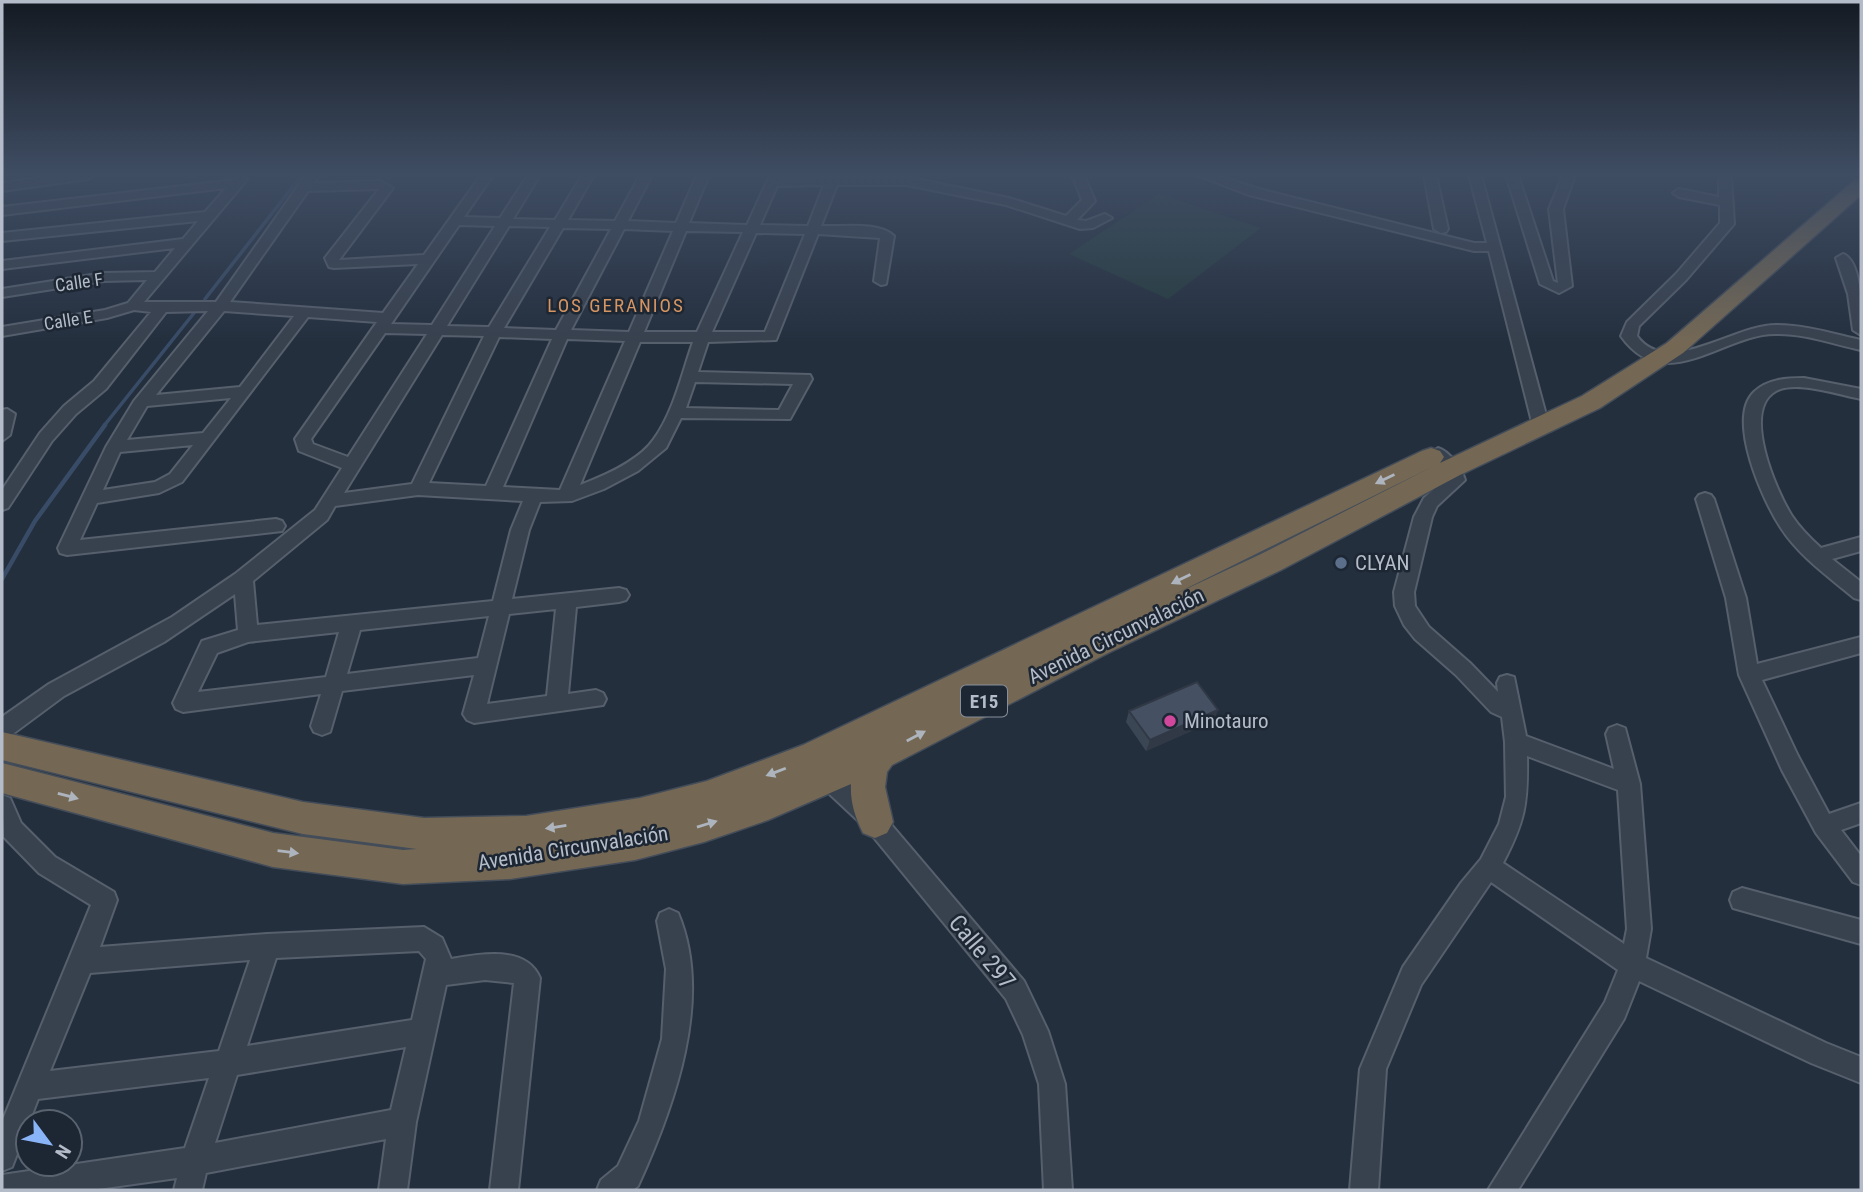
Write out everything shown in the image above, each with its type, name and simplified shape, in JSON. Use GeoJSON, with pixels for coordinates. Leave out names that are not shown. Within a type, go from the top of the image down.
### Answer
{"type":"FeatureCollection","features":[{"type":"Feature","properties":{"kind":"highway","name":"Avenida Circunvalación"},"geometry":{"type":"LineString","coordinates":[[2,778],[273,850],[404,867],[510,862],[635,843],[742,813],[822,767],[1445,461],[1540,418],[1591,402],[1650,355],[1787,231]]}},
{"type":"Feature","properties":{"kind":"highway","name":"Avenida Circunvalación"},"geometry":{"type":"LineString","coordinates":[[1650,355],[1701,326],[1809,231]]}},
{"type":"Feature","properties":{"kind":"highway","name":"Avenida Circunvalación"},"geometry":{"type":"LineString","coordinates":[[2,747],[303,818],[424,834],[526,832],[640,814],[822,767],[880,755],[1084,651],[1272,562],[1445,461]]}},
{"type":"Feature","properties":{"kind":"highway"},"geometry":{"type":"LineString","coordinates":[[875,821],[866,787],[873,764],[880,755]]}},
{"type":"Feature","properties":{"kind":"street"},"geometry":{"type":"LineString","coordinates":[[2,237],[65,231]]}},
{"type":"Feature","properties":{"kind":"street"},"geometry":{"type":"LineString","coordinates":[[133,306],[198,231]]}},
{"type":"Feature","properties":{"kind":"street"},"geometry":{"type":"LineString","coordinates":[[273,231],[220,306],[142,401],[114,447],[67,548],[276,526]]}},
{"type":"Feature","properties":{"kind":"street"},"geometry":{"type":"LineString","coordinates":[[355,231],[332,258],[332,263],[340,265],[428,259]]}},
{"type":"Feature","properties":{"kind":"street"},"geometry":{"type":"LineString","coordinates":[[352,465],[304,447],[303,439],[448,231]]}},
{"type":"Feature","properties":{"kind":"street"},"geometry":{"type":"LineString","coordinates":[[2,729],[24,710],[158,635],[282,550],[321,515],[499,231]]}},
{"type":"Feature","properties":{"kind":"street"},"geometry":{"type":"LineString","coordinates":[[418,489],[494,332],[554,231]]}},
{"type":"Feature","properties":{"kind":"street"},"geometry":{"type":"LineString","coordinates":[[492,492],[562,333],[616,231]]}},
{"type":"Feature","properties":{"kind":"street"},"geometry":{"type":"LineString","coordinates":[[566,496],[679,231]]}},
{"type":"Feature","properties":{"kind":"street"},"geometry":{"type":"LineString","coordinates":[[329,501],[418,489],[566,496],[598,485],[632,467],[660,444],[676,413],[702,337],[751,231]]}},
{"type":"Feature","properties":{"kind":"street","name":"Calle E"},"geometry":{"type":"LineString","coordinates":[[2,331],[107,314],[133,306],[220,306],[304,311],[437,330],[633,337],[771,337],[813,231]]}},
{"type":"Feature","properties":{"kind":"street"},"geometry":{"type":"LineString","coordinates":[[868,231],[886,233],[881,281]]}},
{"type":"Feature","properties":{"kind":"street"},"geometry":{"type":"LineString","coordinates":[[1409,231],[1474,247],[1493,244]]}},
{"type":"Feature","properties":{"kind":"street"},"geometry":{"type":"LineString","coordinates":[[1447,231],[1493,244]]}},
{"type":"Feature","properties":{"kind":"street"},"geometry":{"type":"LineString","coordinates":[[1490,231],[1540,418]]}},
{"type":"Feature","properties":{"kind":"street"},"geometry":{"type":"LineString","coordinates":[[1530,231],[1547,284],[1556,289],[1564,286],[1558,231]]}},
{"type":"Feature","properties":{"kind":"street"},"geometry":{"type":"LineString","coordinates":[[1722,231],[1629,330],[1633,343],[1650,355],[1707,351],[1752,332],[1774,329],[1799,331],[1861,345]]}},
{"type":"Feature","properties":{"kind":"street"},"geometry":{"type":"LineString","coordinates":[[2,265],[188,242]]}},
{"type":"Feature","properties":{"kind":"street"},"geometry":{"type":"LineString","coordinates":[[1843,258],[1858,295],[1861,330]]}},
{"type":"Feature","properties":{"kind":"street","name":"Calle F"},"geometry":{"type":"LineString","coordinates":[[2,293],[104,277],[157,276]]}},
{"type":"Feature","properties":{"kind":"street"},"geometry":{"type":"LineString","coordinates":[[2,504],[46,437],[70,410],[100,385],[162,308]]}},
{"type":"Feature","properties":{"kind":"street"},"geometry":{"type":"LineString","coordinates":[[91,498],[169,483],[176,478],[245,392],[304,311]]}},
{"type":"Feature","properties":{"kind":"street"},"geometry":{"type":"LineString","coordinates":[[676,413],[784,415],[804,379],[688,377]]}},
{"type":"Feature","properties":{"kind":"street"},"geometry":{"type":"LineString","coordinates":[[1861,394],[1805,384],[1777,385],[1769,387],[1757,396],[1752,412],[1753,439],[1773,496],[1787,523],[1818,556],[1861,593]]}},
{"type":"Feature","properties":{"kind":"street"},"geometry":{"type":"LineString","coordinates":[[142,401],[245,392]]}},
{"type":"Feature","properties":{"kind":"street"},"geometry":{"type":"LineString","coordinates":[[2,435],[7,414]]}},
{"type":"Feature","properties":{"kind":"street"},"geometry":{"type":"LineString","coordinates":[[114,447],[207,438]]}},
{"type":"Feature","properties":{"kind":"street"},"geometry":{"type":"LineString","coordinates":[[1445,461],[1456,480],[1430,502],[1423,517],[1404,592],[1405,606],[1411,620],[1422,633],[1463,669],[1498,706],[1512,712]]}},
{"type":"Feature","properties":{"kind":"street"},"geometry":{"type":"LineString","coordinates":[[534,495],[520,530],[474,715],[596,699]]}},
{"type":"Feature","properties":{"kind":"street"},"geometry":{"type":"LineString","coordinates":[[1705,499],[1736,598],[1749,675],[1790,763],[1824,826],[1861,874]]}},
{"type":"Feature","properties":{"kind":"street"},"geometry":{"type":"LineString","coordinates":[[1818,556],[1861,544]]}},
{"type":"Feature","properties":{"kind":"street"},"geometry":{"type":"LineString","coordinates":[[243,577],[248,634]]}},
{"type":"Feature","properties":{"kind":"street"},"geometry":{"type":"LineString","coordinates":[[486,665],[183,703],[209,647],[248,634],[619,595]]}},
{"type":"Feature","properties":{"kind":"street"},"geometry":{"type":"LineString","coordinates":[[557,704],[567,601]]}},
{"type":"Feature","properties":{"kind":"street"},"geometry":{"type":"LineString","coordinates":[[322,726],[352,623]]}},
{"type":"Feature","properties":{"kind":"street"},"geometry":{"type":"LineString","coordinates":[[1749,675],[1861,645]]}},
{"type":"Feature","properties":{"kind":"street"},"geometry":{"type":"LineString","coordinates":[[1364,1190],[1373,1069],[1412,976],[1469,891],[1489,867],[1506,837],[1517,797],[1516,742],[1507,683]]}},
{"type":"Feature","properties":{"kind":"street"},"geometry":{"type":"LineString","coordinates":[[1503,1190],[1615,1010],[1632,965],[1639,929],[1629,784],[1617,734]]}},
{"type":"Feature","properties":{"kind":"street"},"geometry":{"type":"LineString","coordinates":[[1516,742],[1629,784]]}},
{"type":"Feature","properties":{"kind":"street","name":"Calle 297"},"geometry":{"type":"LineString","coordinates":[[822,767],[875,821],[1015,989],[1035,1031],[1052,1084],[1058,1190]]}},
{"type":"Feature","properties":{"kind":"street"},"geometry":{"type":"LineString","coordinates":[[2,805],[12,830],[47,865],[105,900],[84,961],[28,1087],[2,1157]]}},
{"type":"Feature","properties":{"kind":"street"},"geometry":{"type":"LineString","coordinates":[[1824,826],[1861,813]]}},
{"type":"Feature","properties":{"kind":"street"},"geometry":{"type":"LineString","coordinates":[[1489,867],[1632,965],[1820,1054],[1861,1070]]}},
{"type":"Feature","properties":{"kind":"street"},"geometry":{"type":"LineString","coordinates":[[1742,900],[1861,932]]}},
{"type":"Feature","properties":{"kind":"street"},"geometry":{"type":"LineString","coordinates":[[625,1185],[652,1124],[675,1039],[679,969],[669,921]]}},
{"type":"Feature","properties":{"kind":"street"},"geometry":{"type":"LineString","coordinates":[[84,961],[267,946],[424,939],[433,947],[439,958],[402,1122],[393,1190]]}},
{"type":"Feature","properties":{"kind":"street"},"geometry":{"type":"LineString","coordinates":[[188,1190],[195,1161],[267,946]]}},
{"type":"Feature","properties":{"kind":"street"},"geometry":{"type":"LineString","coordinates":[[436,974],[507,965],[522,971],[527,978],[504,1190]]}},
{"type":"Feature","properties":{"kind":"street"},"geometry":{"type":"LineString","coordinates":[[28,1087],[227,1063],[422,1031]]}},
{"type":"Feature","properties":{"kind":"street"},"geometry":{"type":"LineString","coordinates":[[2,1189],[195,1161],[402,1122]]}},
{"type":"Feature","properties":{"kind":"green space"},"geometry":{"type":"Polygon","coordinates":[[[1104,231],[1258,231],[1168,299],[1069,254],[1104,231]]]}},
{"type":"Feature","properties":{"kind":"building","name":"Minotauro"},"geometry":{"type":"Polygon","coordinates":[[[1197,682],[1218,710],[1150,740],[1129,711],[1197,682]]]}},
{"type":"Feature","properties":{"kind":"waterway"},"geometry":{"type":"LineString","coordinates":[[205,299],[258,231]]}},
{"type":"Feature","properties":{"kind":"waterway"},"geometry":{"type":"LineString","coordinates":[[103,427],[194,313]]}},
{"type":"Feature","properties":{"kind":"waterway"},"geometry":{"type":"LineString","coordinates":[[2,579],[35,521],[105,425]]}},
{"type":"Feature","properties":{"kind":"place","name":"CLYAN"},"geometry":{"type":"Point","coordinates":[1341,563]}},
{"type":"Feature","properties":{"kind":"place","name":"Minotauro"},"geometry":{"type":"Point","coordinates":[1170,721]}},
{"type":"Feature","properties":{"kind":"district","name":"LOS GERANIOS"},"geometry":{"type":"Point","coordinates":[616,305]}}]}
